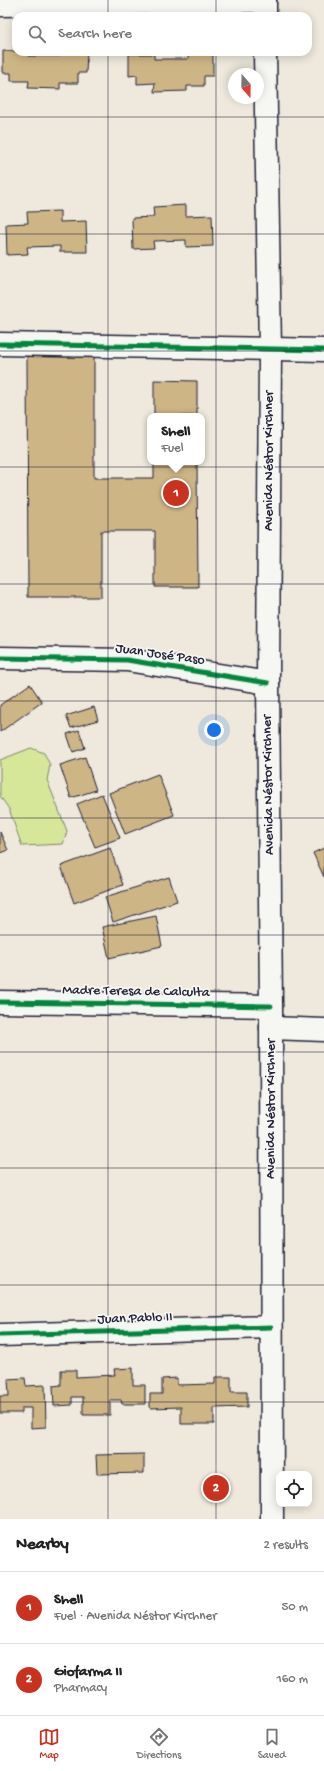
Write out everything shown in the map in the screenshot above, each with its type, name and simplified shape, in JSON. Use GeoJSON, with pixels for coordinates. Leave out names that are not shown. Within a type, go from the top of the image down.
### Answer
{"type":"FeatureCollection","features":[{"type":"Feature","properties":{"kind":"street"},"geometry":{"type":"LineString","coordinates":[[0,5],[265,6]]}},
{"type":"Feature","properties":{"kind":"street","name":"Avenida Néstor Kirchner"},"geometry":{"type":"LineString","coordinates":[[266,56],[270,349],[268,683],[271,1017],[272,1519]]}},
{"type":"Feature","properties":{"kind":"street"},"geometry":{"type":"LineString","coordinates":[[0,344],[324,350]]}},
{"type":"Feature","properties":{"kind":"street","name":"Juan José Paso"},"geometry":{"type":"LineString","coordinates":[[0,658],[127,660],[268,683]]}},
{"type":"Feature","properties":{"kind":"street","name":"Madre Teresa de Calculta"},"geometry":{"type":"LineString","coordinates":[[0,1002],[271,1017],[324,1030]]}},
{"type":"Feature","properties":{"kind":"street","name":"Juan Pablo II"},"geometry":{"type":"LineString","coordinates":[[0,1335],[271,1327]]}},
{"type":"Feature","properties":{"kind":"green space"},"geometry":{"type":"Polygon","coordinates":[[[31,748],[44,753],[50,765],[47,780],[67,831],[63,844],[22,846],[9,809],[0,796],[0,760],[31,748]]]}},
{"type":"Feature","properties":{"kind":"building"},"geometry":{"type":"Polygon","coordinates":[[[3,51],[12,51],[12,56],[87,56],[86,73],[78,73],[78,83],[60,83],[60,89],[28,88],[29,81],[11,81],[11,73],[3,73],[3,51]]]}},
{"type":"Feature","properties":{"kind":"building"},"geometry":{"type":"Polygon","coordinates":[[[129,56],[154,56],[154,59],[188,59],[188,56],[213,56],[213,76],[204,76],[204,86],[187,86],[187,91],[154,92],[155,83],[137,84],[137,75],[129,76],[129,56]]]}},
{"type":"Feature","properties":{"kind":"building"},"geometry":{"type":"Polygon","coordinates":[[[186,205],[186,216],[212,215],[213,246],[186,247],[186,240],[153,241],[154,248],[133,249],[132,218],[154,217],[153,207],[186,205]]]}},
{"type":"Feature","properties":{"kind":"building"},"geometry":{"type":"Polygon","coordinates":[[[60,211],[60,222],[86,221],[87,252],[60,252],[60,246],[27,247],[28,254],[7,255],[6,224],[28,223],[27,212],[60,211]]]}},
{"type":"Feature","properties":{"kind":"building"},"geometry":{"type":"Polygon","coordinates":[[[27,355],[94,355],[94,478],[154,478],[154,465],[197,465],[198,587],[155,587],[155,531],[101,531],[101,597],[28,597],[27,355]]]}},
{"type":"Feature","properties":{"kind":"building"},"geometry":{"type":"Polygon","coordinates":[[[154,380],[197,381],[197,413],[154,413],[154,380]]]}},
{"type":"Feature","properties":{"kind":"building"},"geometry":{"type":"Polygon","coordinates":[[[30,684],[42,702],[0,732],[0,705],[30,684]]]}},
{"type":"Feature","properties":{"kind":"building"},"geometry":{"type":"Polygon","coordinates":[[[94,707],[98,720],[71,728],[66,716],[94,707]]]}},
{"type":"Feature","properties":{"kind":"building"},"geometry":{"type":"Polygon","coordinates":[[[79,730],[85,748],[73,752],[67,734],[79,730]]]}},
{"type":"Feature","properties":{"kind":"building"},"geometry":{"type":"Polygon","coordinates":[[[85,757],[96,790],[71,798],[60,765],[85,757]]]}},
{"type":"Feature","properties":{"kind":"building"},"geometry":{"type":"Polygon","coordinates":[[[158,774],[174,815],[125,834],[109,793],[158,774]]]}},
{"type":"Feature","properties":{"kind":"building"},"geometry":{"type":"Polygon","coordinates":[[[102,794],[120,838],[95,847],[77,804],[102,794]]]}},
{"type":"Feature","properties":{"kind":"building"},"geometry":{"type":"Polygon","coordinates":[[[0,832],[8,850],[0,853],[0,832]]]}},
{"type":"Feature","properties":{"kind":"building"},"geometry":{"type":"Polygon","coordinates":[[[110,848],[123,885],[74,903],[61,866],[110,848]]]}},
{"type":"Feature","properties":{"kind":"building"},"geometry":{"type":"Polygon","coordinates":[[[324,848],[324,877],[313,853],[324,848]]]}},
{"type":"Feature","properties":{"kind":"building"},"geometry":{"type":"Polygon","coordinates":[[[169,877],[177,901],[113,922],[105,897],[169,877]]]}},
{"type":"Feature","properties":{"kind":"building"},"geometry":{"type":"Polygon","coordinates":[[[156,916],[162,946],[109,958],[102,927],[156,916]]]}},
{"type":"Feature","properties":{"kind":"building"},"geometry":{"type":"Polygon","coordinates":[[[133,1368],[133,1385],[145,1385],[145,1404],[122,1404],[121,1400],[110,1400],[110,1415],[83,1415],[83,1397],[72,1397],[72,1405],[54,1406],[53,1386],[61,1385],[61,1370],[76,1370],[76,1377],[115,1375],[114,1369],[133,1368]]]}},
{"type":"Feature","properties":{"kind":"building"},"geometry":{"type":"Polygon","coordinates":[[[215,1377],[231,1377],[231,1392],[247,1392],[247,1407],[214,1408],[214,1424],[181,1424],[181,1407],[150,1408],[150,1394],[162,1394],[162,1379],[177,1378],[177,1385],[215,1384],[215,1377]]]}},
{"type":"Feature","properties":{"kind":"building"},"geometry":{"type":"Polygon","coordinates":[[[25,1378],[26,1386],[45,1385],[46,1427],[31,1428],[31,1408],[22,1408],[22,1413],[0,1413],[0,1396],[9,1396],[8,1379],[25,1378]]]}},
{"type":"Feature","properties":{"kind":"building"},"geometry":{"type":"Polygon","coordinates":[[[144,1454],[144,1473],[97,1474],[96,1455],[144,1454]]]}},
{"type":"Feature","properties":{"kind":"cycle path"},"geometry":{"type":"LineString","coordinates":[[0,344],[324,350]]}},
{"type":"Feature","properties":{"kind":"cycle path"},"geometry":{"type":"LineString","coordinates":[[0,658],[127,660],[268,683]]}},
{"type":"Feature","properties":{"kind":"cycle path"},"geometry":{"type":"LineString","coordinates":[[0,1002],[271,1006]]}},
{"type":"Feature","properties":{"kind":"cycle path"},"geometry":{"type":"LineString","coordinates":[[0,1335],[271,1327]]}},
{"type":"Feature","properties":{"kind":"place","name":"Shell"},"geometry":{"type":"Point","coordinates":[176,493]}},
{"type":"Feature","properties":{"kind":"place","name":"Giofarma II"},"geometry":{"type":"Point","coordinates":[216,1488]}}]}
